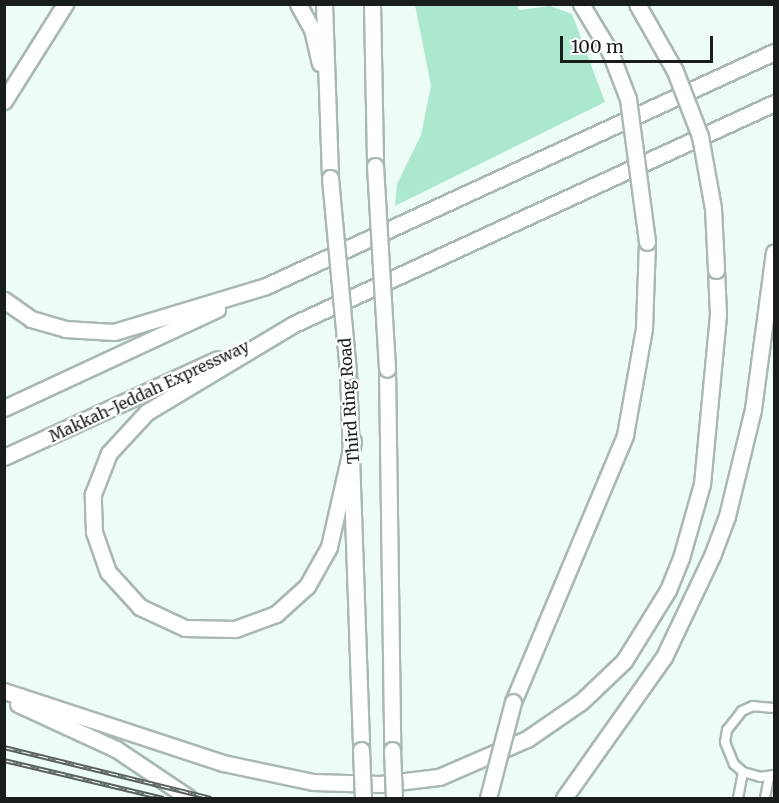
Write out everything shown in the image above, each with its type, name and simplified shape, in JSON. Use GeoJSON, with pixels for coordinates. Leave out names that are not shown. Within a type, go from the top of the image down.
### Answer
{"type":"FeatureCollection","features":[{"type":"Feature","properties":{"kind":"highway"},"geometry":{"type":"LineString","coordinates":[[4,101],[65,4]]}},
{"type":"Feature","properties":{"kind":"highway"},"geometry":{"type":"LineString","coordinates":[[298,4],[312,29],[329,102]]}},
{"type":"Feature","properties":{"kind":"highway","name":"Third Ring Road"},"geometry":{"type":"LineString","coordinates":[[324,4],[330,178],[353,441],[363,798]]}},
{"type":"Feature","properties":{"kind":"highway"},"geometry":{"type":"LineString","coordinates":[[372,4],[375,166],[387,369],[394,798]]}},
{"type":"Feature","properties":{"kind":"highway"},"geometry":{"type":"LineString","coordinates":[[488,798],[513,702],[625,435],[644,328],[647,242],[628,99],[610,51],[581,4]]}},
{"type":"Feature","properties":{"kind":"highway"},"geometry":{"type":"LineString","coordinates":[[4,691],[223,763],[313,782],[380,784],[439,777],[527,739],[582,701],[624,661],[668,590],[681,558],[702,484],[717,325],[713,208],[700,136],[675,71],[637,4]]}},
{"type":"Feature","properties":{"kind":"highway"},"geometry":{"type":"LineString","coordinates":[[4,408],[774,52]]}},
{"type":"Feature","properties":{"kind":"highway"},"geometry":{"type":"LineString","coordinates":[[353,441],[329,548],[307,586],[276,614],[235,629],[185,628],[140,607],[108,572],[94,532],[93,494],[109,453],[147,412],[294,324],[774,103]]}},
{"type":"Feature","properties":{"kind":"highway"},"geometry":{"type":"LineString","coordinates":[[564,798],[663,657],[712,556],[753,409],[774,252]]}},
{"type":"Feature","properties":{"kind":"highway"},"geometry":{"type":"LineString","coordinates":[[4,300],[31,319],[66,329],[114,332],[266,286]]}},
{"type":"Feature","properties":{"kind":"highway","name":"Makkah-Jeddah Expressway"},"geometry":{"type":"LineString","coordinates":[[4,457],[294,324]]}},
{"type":"Feature","properties":{"kind":"highway"},"geometry":{"type":"LineString","coordinates":[[4,698],[116,749],[189,798]]}},
{"type":"Feature","properties":{"kind":"street"},"geometry":{"type":"LineString","coordinates":[[765,798],[772,776],[743,772],[728,754],[727,730],[742,711],[753,706],[774,708]]}},
{"type":"Feature","properties":{"kind":"street"},"geometry":{"type":"LineString","coordinates":[[738,798],[743,772]]}},
{"type":"Feature","properties":{"kind":"green space"},"geometry":{"type":"Polygon","coordinates":[[[415,5],[517,5],[519,10],[550,6],[572,14],[605,102],[395,206],[397,184],[421,135],[431,86],[415,5]]]}},
{"type":"Feature","properties":{"kind":"railway"},"geometry":{"type":"LineString","coordinates":[[4,747],[211,798]]}},
{"type":"Feature","properties":{"kind":"railway"},"geometry":{"type":"LineString","coordinates":[[4,760],[164,798]]}}]}
